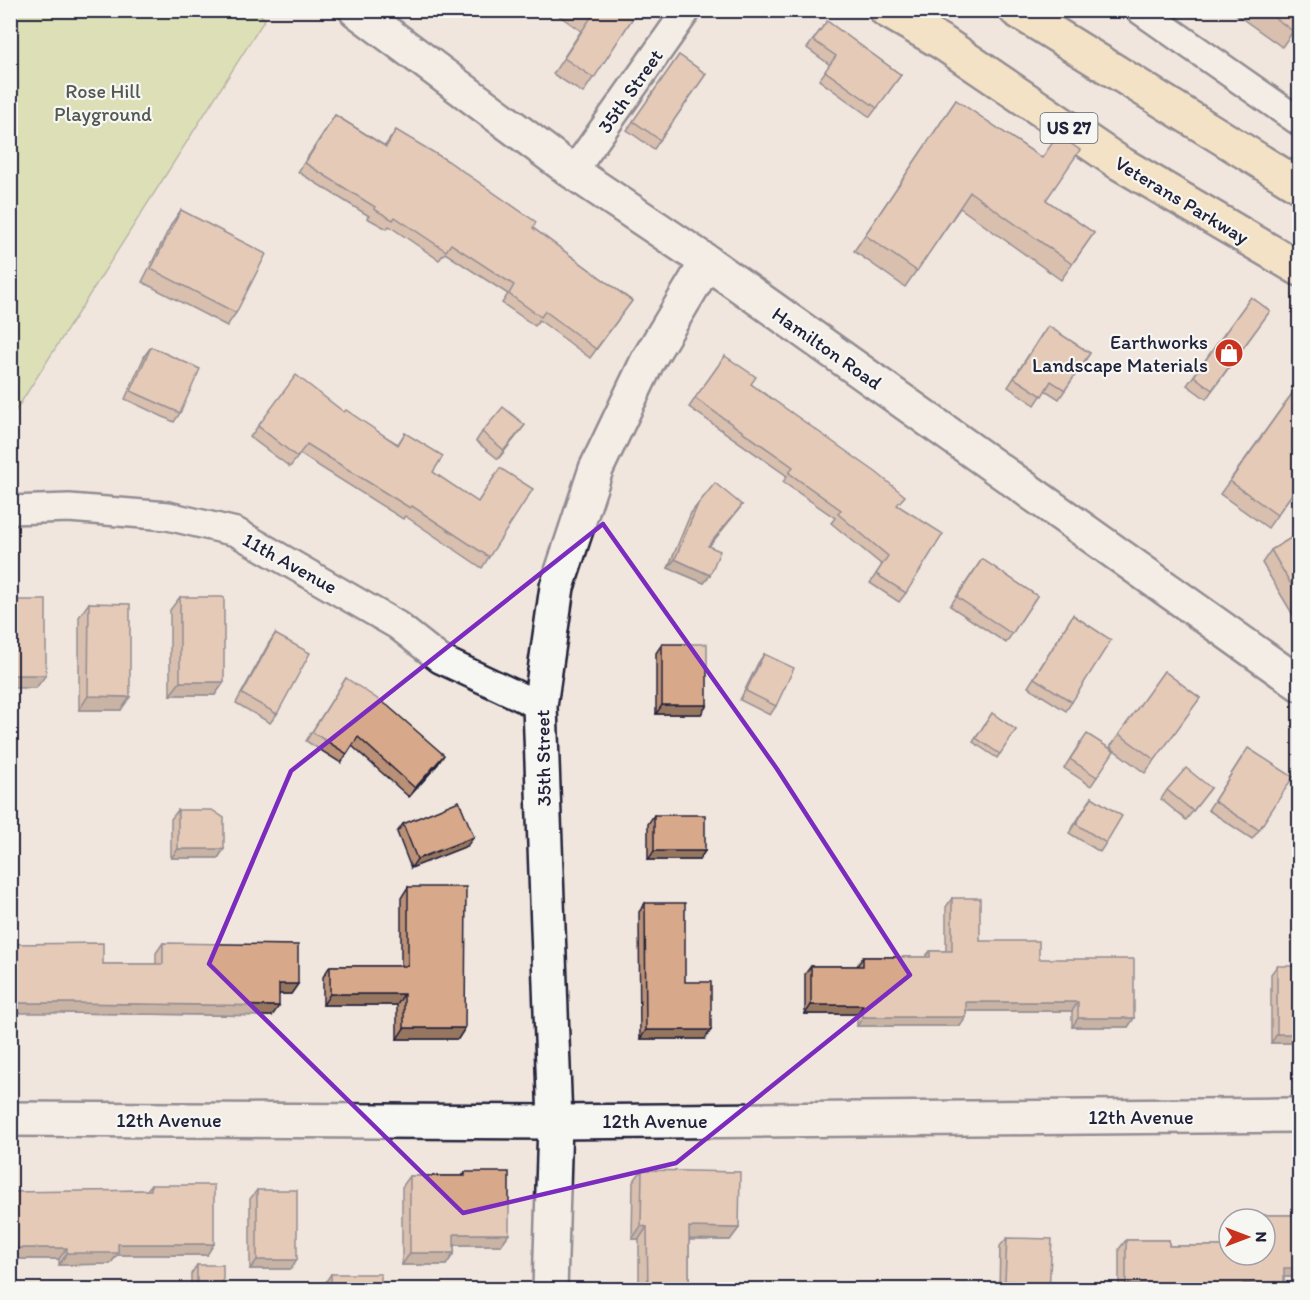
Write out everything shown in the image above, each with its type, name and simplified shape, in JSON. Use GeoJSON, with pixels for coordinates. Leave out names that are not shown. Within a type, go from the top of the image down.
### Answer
{"type":"FeatureCollection","features":[{"type":"Feature","properties":{"kind":"main road","name":"Veterans Parkway"},"geometry":{"type":"LineString","coordinates":[[886,10],[943,43],[1118,162],[1299,269]]}},
{"type":"Feature","properties":{"kind":"main road"},"geometry":{"type":"LineString","coordinates":[[1016,10],[1299,186]]}},
{"type":"Feature","properties":{"kind":"street","name":"Hamilton Road"},"geometry":{"type":"LineString","coordinates":[[356,10],[573,172],[707,262],[1299,684]]}},
{"type":"Feature","properties":{"kind":"street","name":"35th Street"},"geometry":{"type":"LineString","coordinates":[[573,172],[687,10]]}},
{"type":"Feature","properties":{"kind":"street"},"geometry":{"type":"LineString","coordinates":[[1140,10],[1299,122]]}},
{"type":"Feature","properties":{"kind":"street","name":"35th Street"},"geometry":{"type":"LineString","coordinates":[[550,1290],[555,1122],[540,706],[557,587],[596,469],[647,362],[707,262]]}},
{"type":"Feature","properties":{"kind":"street","name":"11th Avenue"},"geometry":{"type":"LineString","coordinates":[[10,510],[69,508],[168,516],[236,532],[397,625],[440,658],[540,706]]}},
{"type":"Feature","properties":{"kind":"street","name":"12th Avenue"},"geometry":{"type":"LineString","coordinates":[[10,1119],[555,1122],[1299,1115]]}},
{"type":"Feature","properties":{"kind":"highlighted area"},"geometry":{"type":"Polygon","coordinates":[[[603,524],[777,769],[910,975],[676,1163],[463,1213],[209,964],[291,771],[603,524]]]}},
{"type":"Feature","properties":{"kind":"green space","name":"Rose Hill Playground"},"geometry":{"type":"Polygon","coordinates":[[[11,10],[255,10],[265,19],[11,418],[11,10]]]}},
{"type":"Feature","properties":{"kind":"building"},"geometry":{"type":"Polygon","coordinates":[[[585,10],[638,10],[594,78],[564,58],[592,16],[585,10]]]}},
{"type":"Feature","properties":{"kind":"building"},"geometry":{"type":"Polygon","coordinates":[[[1264,10],[1299,10],[1299,23],[1293,31],[1264,10]]]}},
{"type":"Feature","properties":{"kind":"building"},"geometry":{"type":"Polygon","coordinates":[[[827,21],[901,75],[877,108],[825,71],[836,56],[813,40],[827,21]]]}},
{"type":"Feature","properties":{"kind":"building"},"geometry":{"type":"Polygon","coordinates":[[[679,55],[706,74],[660,140],[633,121],[679,55]]]}},
{"type":"Feature","properties":{"kind":"building"},"geometry":{"type":"Polygon","coordinates":[[[956,100],[1042,158],[1058,135],[1080,150],[1046,200],[1094,233],[1072,264],[970,192],[917,271],[865,235],[956,100]]]}},
{"type":"Feature","properties":{"kind":"building"},"geometry":{"type":"Polygon","coordinates":[[[335,115],[386,147],[396,130],[448,161],[536,222],[533,228],[632,301],[596,349],[545,311],[541,317],[509,294],[514,285],[451,244],[446,251],[395,217],[393,220],[374,209],[375,207],[305,163],[335,115]]]}},
{"type":"Feature","properties":{"kind":"building"},"geometry":{"type":"Polygon","coordinates":[[[181,210],[266,254],[236,313],[151,269],[181,210]]]}},
{"type":"Feature","properties":{"kind":"building"},"geometry":{"type":"Polygon","coordinates":[[[1251,297],[1270,311],[1212,390],[1194,376],[1251,297]]]}},
{"type":"Feature","properties":{"kind":"building"},"geometry":{"type":"Polygon","coordinates":[[[1048,326],[1090,353],[1065,390],[1051,381],[1042,396],[1014,378],[1048,326]]]}},
{"type":"Feature","properties":{"kind":"building"},"geometry":{"type":"Polygon","coordinates":[[[151,347],[200,369],[180,413],[131,391],[151,347]]]}},
{"type":"Feature","properties":{"kind":"building"},"geometry":{"type":"Polygon","coordinates":[[[725,356],[756,377],[751,384],[877,473],[905,496],[897,505],[943,534],[906,593],[876,574],[888,556],[838,514],[841,510],[789,473],[793,467],[695,398],[725,356]]]}},
{"type":"Feature","properties":{"kind":"building"},"geometry":{"type":"Polygon","coordinates":[[[296,375],[344,412],[346,410],[398,445],[405,433],[443,456],[433,472],[478,502],[500,468],[533,489],[489,557],[412,506],[410,508],[307,444],[297,457],[258,426],[296,375]]]}},
{"type":"Feature","properties":{"kind":"building"},"geometry":{"type":"Polygon","coordinates":[[[1294,391],[1299,395],[1299,484],[1277,515],[1230,481],[1294,391]]]}},
{"type":"Feature","properties":{"kind":"building"},"geometry":{"type":"Polygon","coordinates":[[[503,407],[525,425],[504,450],[482,432],[503,407]]]}},
{"type":"Feature","properties":{"kind":"building"},"geometry":{"type":"Polygon","coordinates":[[[715,483],[742,505],[708,546],[720,551],[710,575],[675,559],[698,504],[715,483]]]}},
{"type":"Feature","properties":{"kind":"building"},"geometry":{"type":"Polygon","coordinates":[[[1299,533],[1299,598],[1271,550],[1299,533]]]}},
{"type":"Feature","properties":{"kind":"building"},"geometry":{"type":"Polygon","coordinates":[[[982,559],[1037,596],[1012,634],[957,597],[982,559]]]}},
{"type":"Feature","properties":{"kind":"building"},"geometry":{"type":"Polygon","coordinates":[[[180,597],[224,597],[224,682],[180,682],[180,597]]]}},
{"type":"Feature","properties":{"kind":"building"},"geometry":{"type":"Polygon","coordinates":[[[10,600],[46,600],[46,675],[10,675],[10,600]]]}},
{"type":"Feature","properties":{"kind":"building"},"geometry":{"type":"Polygon","coordinates":[[[89,603],[130,604],[130,697],[88,696],[89,603]]]}},
{"type":"Feature","properties":{"kind":"building"},"geometry":{"type":"Polygon","coordinates":[[[1073,615],[1111,640],[1072,702],[1034,678],[1073,615]]]}},
{"type":"Feature","properties":{"kind":"building"},"geometry":{"type":"Polygon","coordinates":[[[275,634],[310,653],[277,714],[242,694],[275,634]]]}},
{"type":"Feature","properties":{"kind":"building"},"geometry":{"type":"Polygon","coordinates":[[[662,644],[707,644],[707,705],[662,705],[662,644]]]}},
{"type":"Feature","properties":{"kind":"building"},"geometry":{"type":"Polygon","coordinates":[[[764,654],[794,668],[776,706],[746,691],[764,654]]]}},
{"type":"Feature","properties":{"kind":"building"},"geometry":{"type":"Polygon","coordinates":[[[1164,671],[1200,698],[1155,760],[1119,734],[1164,671]]]}},
{"type":"Feature","properties":{"kind":"building"},"geometry":{"type":"Polygon","coordinates":[[[346,678],[388,706],[444,755],[415,788],[358,737],[347,754],[312,732],[346,678]]]}},
{"type":"Feature","properties":{"kind":"building"},"geometry":{"type":"Polygon","coordinates":[[[992,713],[1016,730],[1000,754],[976,738],[992,713]]]}},
{"type":"Feature","properties":{"kind":"building"},"geometry":{"type":"Polygon","coordinates":[[[1087,734],[1114,751],[1097,777],[1070,759],[1087,734]]]}},
{"type":"Feature","properties":{"kind":"building"},"geometry":{"type":"Polygon","coordinates":[[[1248,748],[1293,777],[1259,830],[1214,801],[1248,748]]]}},
{"type":"Feature","properties":{"kind":"building"},"geometry":{"type":"Polygon","coordinates":[[[1186,768],[1211,788],[1193,811],[1167,790],[1186,768]]]}},
{"type":"Feature","properties":{"kind":"building"},"geometry":{"type":"Polygon","coordinates":[[[1092,797],[1122,816],[1106,843],[1076,824],[1092,797]]]}},
{"type":"Feature","properties":{"kind":"building"},"geometry":{"type":"Polygon","coordinates":[[[459,801],[474,837],[417,859],[403,824],[459,801]]]}},
{"type":"Feature","properties":{"kind":"building"},"geometry":{"type":"Polygon","coordinates":[[[178,810],[212,810],[224,818],[224,849],[178,849],[178,810]]]}},
{"type":"Feature","properties":{"kind":"building"},"geometry":{"type":"Polygon","coordinates":[[[654,815],[705,815],[705,851],[654,851],[654,815]]]}},
{"type":"Feature","properties":{"kind":"building"},"geometry":{"type":"Polygon","coordinates":[[[408,887],[466,887],[465,1028],[404,1028],[404,994],[330,994],[330,966],[408,966],[408,887]]]}},
{"type":"Feature","properties":{"kind":"building"},"geometry":{"type":"Polygon","coordinates":[[[952,898],[980,898],[980,941],[1039,941],[1039,959],[1134,959],[1134,1018],[1078,1018],[1078,1002],[966,1002],[966,1017],[863,1017],[863,1005],[811,1005],[811,966],[863,966],[863,957],[930,957],[930,951],[952,951],[952,898]]]}},
{"type":"Feature","properties":{"kind":"building"},"geometry":{"type":"Polygon","coordinates":[[[645,903],[685,903],[685,982],[711,982],[711,1030],[646,1030],[645,903]]]}},
{"type":"Feature","properties":{"kind":"building"},"geometry":{"type":"Polygon","coordinates":[[[103,943],[103,964],[163,964],[163,943],[298,945],[298,984],[279,984],[279,1006],[10,1003],[10,944],[103,943]]]}},
{"type":"Feature","properties":{"kind":"building"},"geometry":{"type":"Polygon","coordinates":[[[1277,966],[1298,966],[1298,1034],[1277,1034],[1277,966]]]}},
{"type":"Feature","properties":{"kind":"building"},"geometry":{"type":"Polygon","coordinates":[[[642,1170],[740,1172],[739,1228],[689,1227],[689,1290],[648,1290],[647,1227],[641,1226],[642,1170]]]}},
{"type":"Feature","properties":{"kind":"building"},"geometry":{"type":"Polygon","coordinates":[[[465,1172],[509,1172],[509,1234],[454,1234],[454,1253],[410,1253],[410,1176],[465,1176],[465,1172]]]}},
{"type":"Feature","properties":{"kind":"building"},"geometry":{"type":"Polygon","coordinates":[[[151,1185],[214,1185],[214,1244],[118,1244],[118,1253],[67,1253],[67,1248],[10,1248],[10,1192],[151,1190],[151,1185]]]}},
{"type":"Feature","properties":{"kind":"building"},"geometry":{"type":"Polygon","coordinates":[[[257,1190],[297,1190],[297,1260],[257,1260],[257,1190]]]}},
{"type":"Feature","properties":{"kind":"building"},"geometry":{"type":"Polygon","coordinates":[[[1277,1215],[1299,1215],[1299,1268],[1284,1268],[1284,1284],[1243,1284],[1243,1290],[1190,1290],[1190,1284],[1126,1284],[1126,1240],[1169,1240],[1169,1246],[1217,1246],[1217,1267],[1277,1267],[1277,1215]]]}},
{"type":"Feature","properties":{"kind":"building"},"geometry":{"type":"Polygon","coordinates":[[[1007,1238],[1052,1239],[1049,1290],[1026,1290],[1026,1282],[1005,1281],[1007,1238]]]}},
{"type":"Feature","properties":{"kind":"building"},"geometry":{"type":"Polygon","coordinates":[[[197,1265],[223,1265],[223,1290],[197,1290],[197,1265]]]}},
{"type":"Feature","properties":{"kind":"building"},"geometry":{"type":"Polygon","coordinates":[[[331,1274],[381,1274],[381,1290],[331,1290],[331,1274]]]}},
{"type":"Feature","properties":{"kind":"place","name":"Earthworks Landscape Materials"},"geometry":{"type":"Point","coordinates":[1229,353]}}]}
